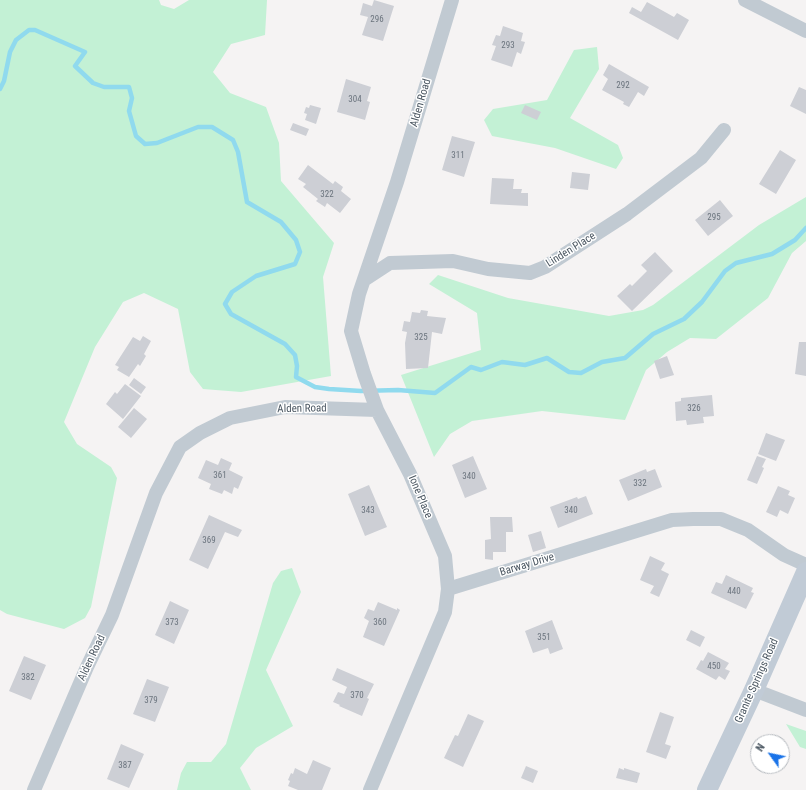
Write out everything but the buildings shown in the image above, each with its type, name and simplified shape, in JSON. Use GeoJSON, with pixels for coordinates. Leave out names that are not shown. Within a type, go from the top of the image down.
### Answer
{"type":"FeatureCollection","features":[{"type":"Feature","properties":{"kind":"street","name":"Alden Road"},"geometry":{"type":"LineString","coordinates":[[34,790],[87,667],[112,615],[156,494],[180,448],[200,433],[230,418],[285,407],[377,410],[351,331],[359,294],[398,182],[452,0]]}},
{"type":"Feature","properties":{"kind":"street"},"geometry":{"type":"LineString","coordinates":[[745,0],[806,31]]}},
{"type":"Feature","properties":{"kind":"street","name":"Linden Place"},"geometry":{"type":"LineString","coordinates":[[364,280],[390,263],[453,261],[488,268],[530,273],[545,267],[634,210],[701,158],[724,130]]}},
{"type":"Feature","properties":{"kind":"street","name":"Ione Place"},"geometry":{"type":"LineString","coordinates":[[377,410],[410,474],[445,556],[448,589]]}},
{"type":"Feature","properties":{"kind":"street","name":"Barway Drive"},"geometry":{"type":"LineString","coordinates":[[448,589],[672,520],[721,519],[748,530],[784,555],[806,565]]}},
{"type":"Feature","properties":{"kind":"street","name":"Granite Springs Road"},"geometry":{"type":"LineString","coordinates":[[707,790],[754,690],[806,572]]}},
{"type":"Feature","properties":{"kind":"street"},"geometry":{"type":"LineString","coordinates":[[370,790],[445,612],[448,589]]}},
{"type":"Feature","properties":{"kind":"street"},"geometry":{"type":"LineString","coordinates":[[754,690],[806,710]]}},
{"type":"Feature","properties":{"kind":"green space"},"geometry":{"type":"Polygon","coordinates":[[[0,0],[159,0],[161,5],[174,9],[189,0],[267,0],[265,35],[231,44],[213,72],[230,93],[266,107],[279,143],[281,181],[334,243],[323,277],[331,376],[241,392],[203,389],[190,372],[178,309],[144,293],[123,302],[95,347],[64,422],[77,444],[111,467],[117,478],[91,607],[85,618],[64,629],[7,614],[0,610],[0,0]]]}},
{"type":"Feature","properties":{"kind":"green space"},"geometry":{"type":"Polygon","coordinates":[[[597,47],[599,69],[570,118],[618,145],[623,158],[616,169],[555,148],[492,136],[484,120],[493,109],[547,100],[574,50],[597,47]]]}},
{"type":"Feature","properties":{"kind":"green space"},"geometry":{"type":"Polygon","coordinates":[[[806,197],[806,241],[792,253],[768,298],[716,339],[690,338],[667,352],[646,370],[625,420],[542,411],[472,421],[450,434],[434,457],[401,375],[481,350],[477,313],[429,284],[438,275],[508,298],[609,316],[643,310],[653,305],[759,225],[806,197]]]}},
{"type":"Feature","properties":{"kind":"green space"},"geometry":{"type":"Polygon","coordinates":[[[292,568],[301,592],[266,670],[293,726],[256,748],[240,768],[251,790],[177,790],[181,773],[187,762],[211,762],[226,744],[273,583],[281,571],[292,568]]]}},
{"type":"Feature","properties":{"kind":"green space"},"geometry":{"type":"Polygon","coordinates":[[[786,724],[806,731],[806,749],[800,747],[786,724]]]}},
{"type":"Feature","properties":{"kind":"waterway"},"geometry":{"type":"LineString","coordinates":[[0,89],[4,81],[10,52],[16,40],[29,30],[35,30],[85,52],[75,66],[93,83],[104,87],[129,87],[132,98],[129,111],[136,136],[145,144],[157,143],[198,127],[212,127],[233,140],[238,152],[247,202],[281,222],[296,240],[300,252],[295,264],[256,276],[232,292],[225,304],[231,314],[285,344],[295,355],[297,366],[296,377],[315,387],[361,391],[398,390],[435,393],[471,367],[481,370],[502,362],[525,365],[547,358],[569,372],[581,373],[602,362],[625,358],[653,334],[684,319],[702,302],[725,271],[736,263],[772,254],[795,240],[806,228]]}}]}
